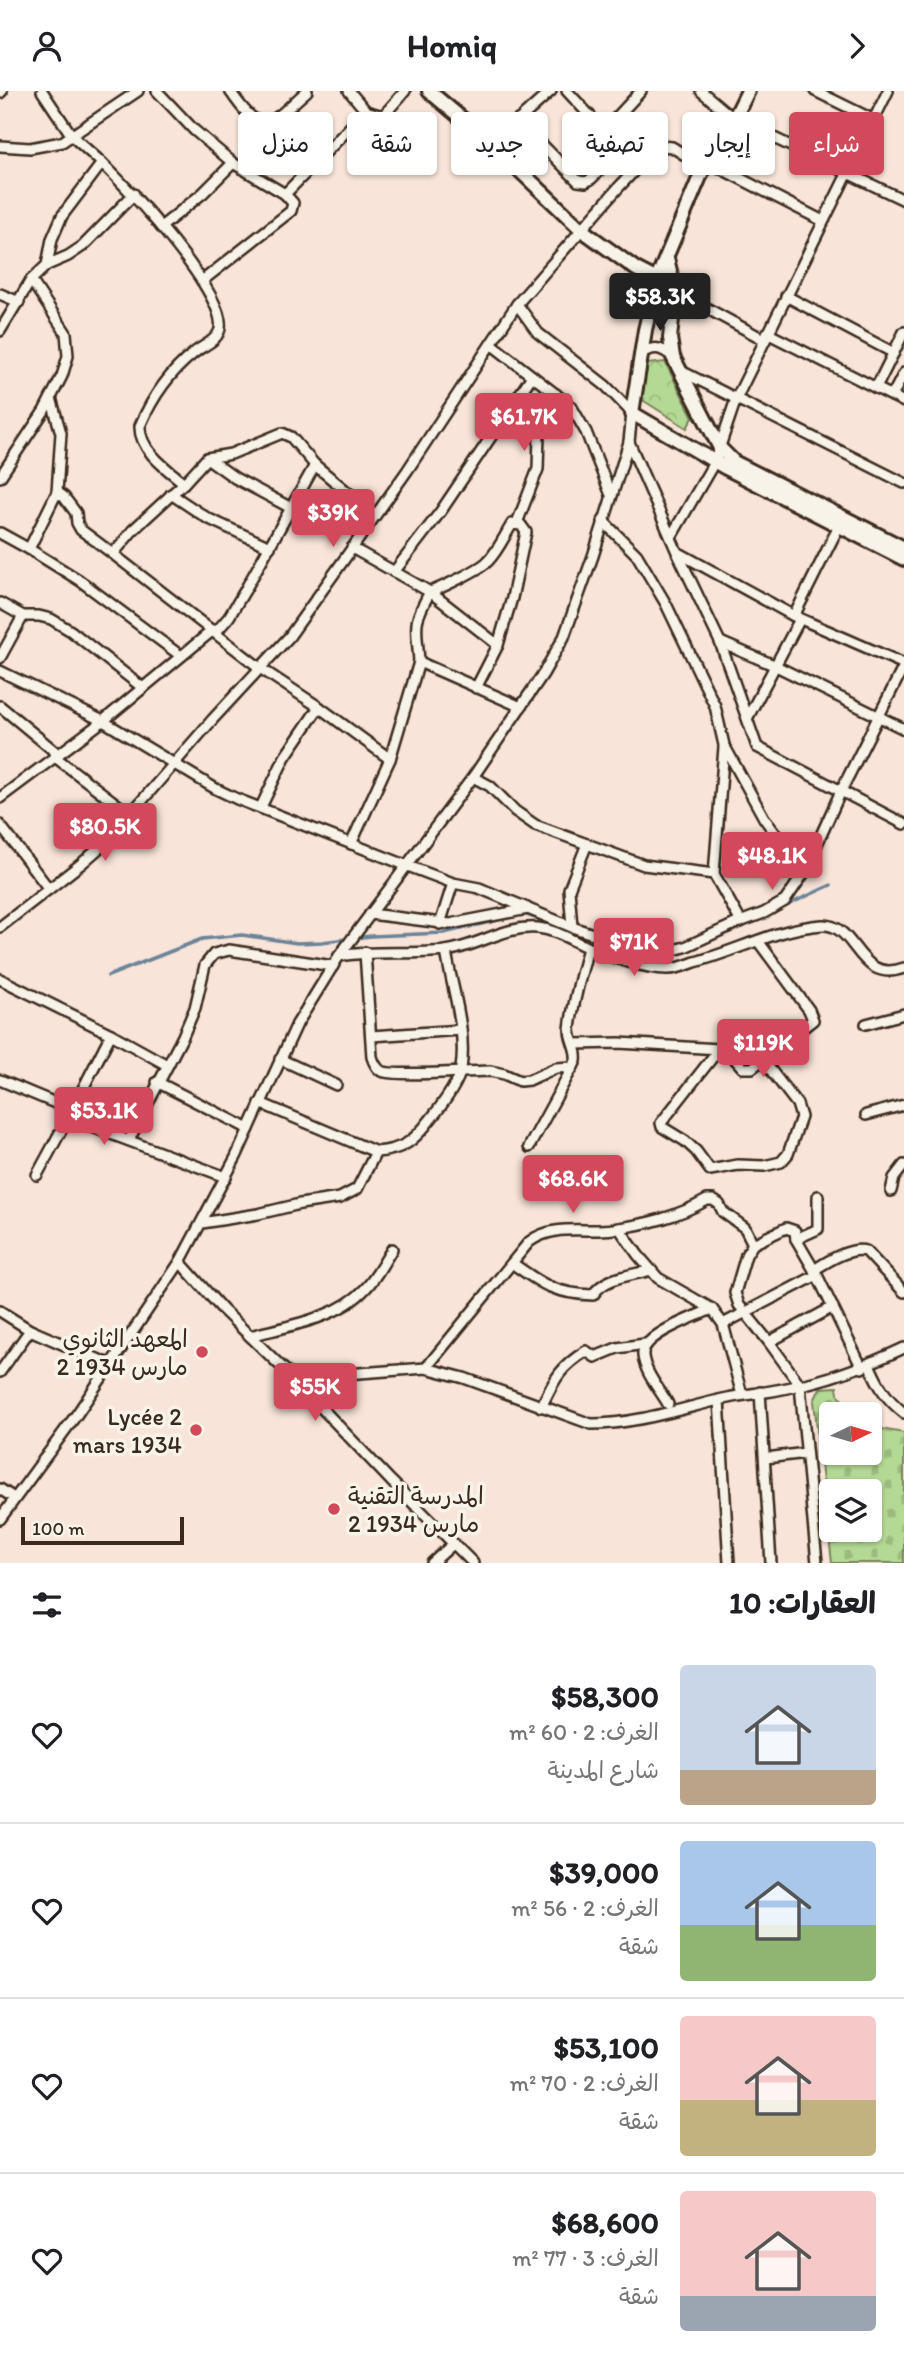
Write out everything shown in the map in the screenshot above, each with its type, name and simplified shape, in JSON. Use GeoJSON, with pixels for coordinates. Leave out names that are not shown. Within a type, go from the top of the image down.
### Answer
{"type":"FeatureCollection","features":[{"type":"Feature","properties":{"kind":"street"},"geometry":{"type":"LineString","coordinates":[[43,91],[72,136],[134,194],[161,227],[202,281],[218,314],[220,330],[215,338],[172,373],[141,426],[140,433],[144,444],[165,468],[184,483]]}},
{"type":"Feature","properties":{"kind":"street"},"geometry":{"type":"LineString","coordinates":[[0,146],[30,148],[62,142],[138,91]]}},
{"type":"Feature","properties":{"kind":"street"},"geometry":{"type":"LineString","coordinates":[[157,91],[194,130],[233,163],[286,193],[293,203],[292,211],[202,281]]}},
{"type":"Feature","properties":{"kind":"street"},"geometry":{"type":"LineString","coordinates":[[230,91],[250,118],[262,122],[275,119],[307,91]]}},
{"type":"Feature","properties":{"kind":"street"},"geometry":{"type":"LineString","coordinates":[[349,91],[366,111],[383,116],[405,91]]}},
{"type":"Feature","properties":{"kind":"street"},"geometry":{"type":"LineString","coordinates":[[429,91],[454,112]]}},
{"type":"Feature","properties":{"kind":"street"},"geometry":{"type":"LineString","coordinates":[[527,112],[551,91]]}},
{"type":"Feature","properties":{"kind":"street"},"geometry":{"type":"LineString","coordinates":[[567,91],[586,112]]}},
{"type":"Feature","properties":{"kind":"street"},"geometry":{"type":"LineString","coordinates":[[621,112],[641,91]]}},
{"type":"Feature","properties":{"kind":"street"},"geometry":{"type":"LineString","coordinates":[[701,91],[726,112]]}},
{"type":"Feature","properties":{"kind":"street"},"geometry":{"type":"LineString","coordinates":[[738,112],[748,91]]}},
{"type":"Feature","properties":{"kind":"street"},"geometry":{"type":"LineString","coordinates":[[816,91],[858,112]]}},
{"type":"Feature","properties":{"kind":"street"},"geometry":{"type":"LineString","coordinates":[[878,112],[888,91]]}},
{"type":"Feature","properties":{"kind":"street"},"geometry":{"type":"LineString","coordinates":[[286,193],[366,111]]}},
{"type":"Feature","properties":{"kind":"street"},"geometry":{"type":"LineString","coordinates":[[0,927],[106,842],[174,762],[289,637],[414,461],[515,307],[618,188],[657,148],[672,147],[682,152]]}},
{"type":"Feature","properties":{"kind":"street"},"geometry":{"type":"LineString","coordinates":[[548,150],[562,165]]}},
{"type":"Feature","properties":{"kind":"street"},"geometry":{"type":"LineString","coordinates":[[47,265],[55,228],[102,163]]}},
{"type":"Feature","properties":{"kind":"street"},"geometry":{"type":"LineString","coordinates":[[161,227],[203,193],[233,163]]}},
{"type":"Feature","properties":{"kind":"street"},"geometry":{"type":"LineString","coordinates":[[524,175],[582,230],[636,269],[766,337],[904,403]]}},
{"type":"Feature","properties":{"kind":"street"},"geometry":{"type":"LineString","coordinates":[[572,175],[578,181],[586,182],[595,175]]}},
{"type":"Feature","properties":{"kind":"street"},"geometry":{"type":"LineString","coordinates":[[0,1519],[78,1414],[180,1262],[226,1177],[298,1024],[339,956],[473,777],[564,637],[629,442],[642,353],[657,279],[702,175]]}},
{"type":"Feature","properties":{"kind":"street"},"geometry":{"type":"LineString","coordinates":[[727,175],[823,221]]}},
{"type":"Feature","properties":{"kind":"street"},"geometry":{"type":"LineString","coordinates":[[671,537],[715,461],[736,399],[846,175]]}},
{"type":"Feature","properties":{"kind":"street"},"geometry":{"type":"LineString","coordinates":[[851,175],[904,200]]}},
{"type":"Feature","properties":{"kind":"street"},"geometry":{"type":"LineString","coordinates":[[0,331],[32,280],[47,265],[83,246],[134,194]]}},
{"type":"Feature","properties":{"kind":"street"},"geometry":{"type":"LineString","coordinates":[[667,259],[675,291],[670,338],[673,357],[720,448],[734,462],[904,559]]}},
{"type":"Feature","properties":{"kind":"street"},"geometry":{"type":"LineString","coordinates":[[0,477],[51,398],[68,356],[66,333],[32,280]]}},
{"type":"Feature","properties":{"kind":"street"},"geometry":{"type":"LineString","coordinates":[[0,294],[19,302]]}},
{"type":"Feature","properties":{"kind":"street"},"geometry":{"type":"LineString","coordinates":[[786,296],[894,353]]}},
{"type":"Feature","properties":{"kind":"street"},"geometry":{"type":"LineString","coordinates":[[515,307],[538,333],[606,386],[632,413],[715,461],[841,522],[904,548]]}},
{"type":"Feature","properties":{"kind":"street"},"geometry":{"type":"LineString","coordinates":[[876,388],[904,332]]}},
{"type":"Feature","properties":{"kind":"street"},"geometry":{"type":"LineString","coordinates":[[493,341],[570,406],[586,432],[613,491]]}},
{"type":"Feature","properties":{"kind":"street"},"geometry":{"type":"LineString","coordinates":[[642,353],[652,348],[662,348],[673,357]]}},
{"type":"Feature","properties":{"kind":"street"},"geometry":{"type":"LineString","coordinates":[[681,371],[904,483]]}},
{"type":"Feature","properties":{"kind":"street"},"geometry":{"type":"LineString","coordinates":[[892,396],[904,373]]}},
{"type":"Feature","properties":{"kind":"street"},"geometry":{"type":"LineString","coordinates":[[394,572],[441,511],[532,376]]}},
{"type":"Feature","properties":{"kind":"street"},"geometry":{"type":"LineString","coordinates":[[517,523],[538,469],[539,434],[556,394]]}},
{"type":"Feature","properties":{"kind":"street"},"geometry":{"type":"LineString","coordinates":[[29,549],[57,492],[61,433],[51,398]]}},
{"type":"Feature","properties":{"kind":"street"},"geometry":{"type":"LineString","coordinates":[[113,554],[133,530],[207,458],[231,454],[282,433],[291,437],[315,465],[375,515]]}},
{"type":"Feature","properties":{"kind":"street"},"geometry":{"type":"LineString","coordinates":[[629,442],[720,642],[757,747],[904,824]]}},
{"type":"Feature","properties":{"kind":"street"},"geometry":{"type":"LineString","coordinates":[[207,458],[235,478],[291,508]]}},
{"type":"Feature","properties":{"kind":"street"},"geometry":{"type":"LineString","coordinates":[[0,798],[103,721],[229,617],[315,465]]}},
{"type":"Feature","properties":{"kind":"street"},"geometry":{"type":"LineString","coordinates":[[57,492],[76,513],[81,530],[260,668],[390,759]]}},
{"type":"Feature","properties":{"kind":"street"},"geometry":{"type":"LineString","coordinates":[[171,494],[207,517],[270,547]]}},
{"type":"Feature","properties":{"kind":"street"},"geometry":{"type":"LineString","coordinates":[[603,521],[637,555],[666,604],[715,706],[724,745],[764,818],[804,873]]}},
{"type":"Feature","properties":{"kind":"street"},"geometry":{"type":"LineString","coordinates":[[748,717],[776,666],[841,522]]}},
{"type":"Feature","properties":{"kind":"street"},"geometry":{"type":"LineString","coordinates":[[351,844],[390,759],[419,662],[416,623],[418,613],[430,592],[487,563],[512,524],[517,523],[526,528],[526,532],[512,598],[498,645],[476,688]]}},
{"type":"Feature","properties":{"kind":"street"},"geometry":{"type":"LineString","coordinates":[[0,533],[79,580],[181,656]]}},
{"type":"Feature","properties":{"kind":"street"},"geometry":{"type":"LineString","coordinates":[[352,548],[430,592],[498,645]]}},
{"type":"Feature","properties":{"kind":"street"},"geometry":{"type":"LineString","coordinates":[[0,671],[103,721],[216,789],[408,866],[453,883],[479,888],[572,927],[655,955],[685,947],[764,913],[785,901],[804,873],[841,791],[904,665],[797,617],[677,552]]}},
{"type":"Feature","properties":{"kind":"street"},"geometry":{"type":"LineString","coordinates":[[0,603],[23,616],[51,619],[71,631],[143,688]]}},
{"type":"Feature","properties":{"kind":"street"},"geometry":{"type":"LineString","coordinates":[[0,657],[23,616]]}},
{"type":"Feature","properties":{"kind":"street"},"geometry":{"type":"LineString","coordinates":[[720,642],[776,666],[904,729]]}},
{"type":"Feature","properties":{"kind":"street"},"geometry":{"type":"LineString","coordinates":[[419,662],[521,707]]}},
{"type":"Feature","properties":{"kind":"street"},"geometry":{"type":"LineString","coordinates":[[0,706],[56,756],[131,815]]}},
{"type":"Feature","properties":{"kind":"street"},"geometry":{"type":"LineString","coordinates":[[261,807],[285,757],[319,707]]}},
{"type":"Feature","properties":{"kind":"street"},"geometry":{"type":"LineString","coordinates":[[724,745],[713,874],[741,922]]}},
{"type":"Feature","properties":{"kind":"street"},"geometry":{"type":"LineString","coordinates":[[473,777],[490,786],[515,811],[535,825],[644,865],[713,874]]}},
{"type":"Feature","properties":{"kind":"street"},"geometry":{"type":"LineString","coordinates":[[0,825],[49,889]]}},
{"type":"Feature","properties":{"kind":"street"},"geometry":{"type":"LineString","coordinates":[[572,927],[569,890],[587,844]]}},
{"type":"Feature","properties":{"kind":"street"},"geometry":{"type":"LineString","coordinates":[[440,924],[453,883]]}},
{"type":"Feature","properties":{"kind":"street"},"geometry":{"type":"LineString","coordinates":[[368,917],[440,924],[528,909]]}},
{"type":"Feature","properties":{"kind":"street"},"geometry":{"type":"LineString","coordinates":[[339,956],[365,952],[446,951],[493,935],[539,928],[559,933],[588,948],[629,962],[669,969],[716,957],[758,941],[812,926],[827,925],[838,929],[875,969],[889,973],[904,968]]}},
{"type":"Feature","properties":{"kind":"street"},"geometry":{"type":"LineString","coordinates":[[574,1044],[619,1043],[719,1049],[728,1051],[743,1068],[748,1069],[764,1061],[813,1020],[809,1010],[758,941]]}},
{"type":"Feature","properties":{"kind":"street"},"geometry":{"type":"LineString","coordinates":[[529,1147],[573,1067],[577,1053],[570,1032],[588,948]]}},
{"type":"Feature","properties":{"kind":"street"},"geometry":{"type":"LineString","coordinates":[[129,1140],[183,1036],[195,1008],[205,965],[214,954],[229,950],[333,966]]}},
{"type":"Feature","properties":{"kind":"street"},"geometry":{"type":"LineString","coordinates":[[260,1103],[376,1152],[393,1150],[407,1144],[440,1108],[460,1071],[461,1030],[446,951]]}},
{"type":"Feature","properties":{"kind":"street"},"geometry":{"type":"LineString","coordinates":[[365,952],[372,1057],[380,1070],[396,1073],[490,1072],[504,1074],[520,1081],[529,1080],[556,1068],[573,1067]]}},
{"type":"Feature","properties":{"kind":"street"},"geometry":{"type":"LineString","coordinates":[[0,979],[167,1065]]}},
{"type":"Feature","properties":{"kind":"street"},"geometry":{"type":"LineString","coordinates":[[866,1024],[904,1014]]}},
{"type":"Feature","properties":{"kind":"street"},"geometry":{"type":"LineString","coordinates":[[371,1037],[461,1030]]}},
{"type":"Feature","properties":{"kind":"street"},"geometry":{"type":"LineString","coordinates":[[37,1175],[111,1034]]}},
{"type":"Feature","properties":{"kind":"street"},"geometry":{"type":"LineString","coordinates":[[719,1049],[661,1123],[662,1127],[696,1151],[709,1170],[738,1165],[764,1166],[781,1162],[788,1154],[801,1117],[797,1104],[764,1061]]}},
{"type":"Feature","properties":{"kind":"street"},"geometry":{"type":"LineString","coordinates":[[280,1059],[336,1085]]}},
{"type":"Feature","properties":{"kind":"street"},"geometry":{"type":"LineString","coordinates":[[0,1080],[129,1140],[226,1177]]}},
{"type":"Feature","properties":{"kind":"street"},"geometry":{"type":"LineString","coordinates":[[158,1082],[249,1129]]}},
{"type":"Feature","properties":{"kind":"street"},"geometry":{"type":"LineString","coordinates":[[866,1115],[904,1105]]}},
{"type":"Feature","properties":{"kind":"street"},"geometry":{"type":"LineString","coordinates":[[202,1223],[340,1198],[357,1188],[376,1152]]}},
{"type":"Feature","properties":{"kind":"street"},"geometry":{"type":"LineString","coordinates":[[891,1191],[894,1178],[904,1165]]}},
{"type":"Feature","properties":{"kind":"street"},"geometry":{"type":"LineString","coordinates":[[796,1239],[819,1227],[818,1196]]}},
{"type":"Feature","properties":{"kind":"street"},"geometry":{"type":"LineString","coordinates":[[426,1368],[529,1242],[538,1235],[550,1231],[619,1228],[673,1217],[713,1200],[723,1212],[745,1228],[754,1244]]}},
{"type":"Feature","properties":{"kind":"street"},"geometry":{"type":"LineString","coordinates":[[619,1228],[658,1278],[712,1309],[723,1324],[742,1395]]}},
{"type":"Feature","properties":{"kind":"street"},"geometry":{"type":"LineString","coordinates":[[817,1563],[800,1385],[736,1300],[735,1293],[743,1263],[754,1244],[786,1228],[795,1231],[796,1239],[865,1366],[891,1403],[904,1413]]}},
{"type":"Feature","properties":{"kind":"street"},"geometry":{"type":"LineString","coordinates":[[250,1336],[324,1314],[353,1299],[365,1289],[392,1249]]}},
{"type":"Feature","properties":{"kind":"street"},"geometry":{"type":"LineString","coordinates":[[723,1324],[816,1273],[843,1255],[862,1249],[904,1292]]}},
{"type":"Feature","properties":{"kind":"street"},"geometry":{"type":"LineString","coordinates":[[180,1262],[473,1563]]}},
{"type":"Feature","properties":{"kind":"street"},"geometry":{"type":"LineString","coordinates":[[512,1263],[561,1292],[593,1295],[598,1287],[609,1280],[651,1270]]}},
{"type":"Feature","properties":{"kind":"street"},"geometry":{"type":"LineString","coordinates":[[769,1342],[833,1307]]}},
{"type":"Feature","properties":{"kind":"street"},"geometry":{"type":"LineString","coordinates":[[668,1404],[645,1364],[642,1352],[645,1344],[656,1335],[712,1309]]}},
{"type":"Feature","properties":{"kind":"street"},"geometry":{"type":"LineString","coordinates":[[0,1311],[30,1330],[111,1365]]}},
{"type":"Feature","properties":{"kind":"street"},"geometry":{"type":"LineString","coordinates":[[0,1372],[30,1330]]}},
{"type":"Feature","properties":{"kind":"street"},"geometry":{"type":"LineString","coordinates":[[541,1407],[557,1376],[568,1363],[586,1351],[595,1357],[617,1348],[645,1344]]}},
{"type":"Feature","properties":{"kind":"street"},"geometry":{"type":"LineString","coordinates":[[293,1378],[426,1368],[464,1378],[591,1424],[605,1424],[666,1414],[742,1395],[800,1385],[865,1366],[904,1348]]}},
{"type":"Feature","properties":{"kind":"street"},"geometry":{"type":"LineString","coordinates":[[760,1392],[771,1563]]}},
{"type":"Feature","properties":{"kind":"street"},"geometry":{"type":"LineString","coordinates":[[719,1400],[729,1563]]}},
{"type":"Feature","properties":{"kind":"street"},"geometry":{"type":"LineString","coordinates":[[766,1458],[806,1453]]}},
{"type":"Feature","properties":{"kind":"street"},"geometry":{"type":"LineString","coordinates":[[0,1489],[14,1498]]}},
{"type":"Feature","properties":{"kind":"street"},"geometry":{"type":"LineString","coordinates":[[432,1563],[453,1543]]}},
{"type":"Feature","properties":{"kind":"green space"},"geometry":{"type":"Polygon","coordinates":[[[665,362],[693,417],[687,428],[644,401],[642,392],[648,364],[665,362]]]}},
{"type":"Feature","properties":{"kind":"green space"},"geometry":{"type":"Polygon","coordinates":[[[837,1387],[843,1402],[819,1402],[819,1446],[814,1401],[820,1388],[837,1387]]]}},
{"type":"Feature","properties":{"kind":"green space"},"geometry":{"type":"Polygon","coordinates":[[[882,1429],[904,1433],[904,1563],[832,1563],[830,1542],[882,1542],[882,1479],[823,1479],[821,1465],[882,1465],[882,1429]]]}},
{"type":"Feature","properties":{"kind":"waterway"},"geometry":{"type":"LineString","coordinates":[[781,908],[831,885]]}},
{"type":"Feature","properties":{"kind":"waterway"},"geometry":{"type":"LineString","coordinates":[[108,976],[202,939],[242,935],[297,943],[444,933],[523,914],[550,922]]}},
{"type":"Feature","properties":{"kind":"waterway"},"geometry":{"type":"LineString","coordinates":[[653,958],[664,960],[742,926]]}},
{"type":"Feature","properties":{"kind":"place","name":"المعهد الثانوي 2 مارس 1934"},"geometry":{"type":"Point","coordinates":[202,1352]}},
{"type":"Feature","properties":{"kind":"place","name":"Lycée 2 mars 1934"},"geometry":{"type":"Point","coordinates":[196,1430]}},
{"type":"Feature","properties":{"kind":"place","name":"المدرسة التقنية 2 مارس 1934"},"geometry":{"type":"Point","coordinates":[334,1509]}}]}
